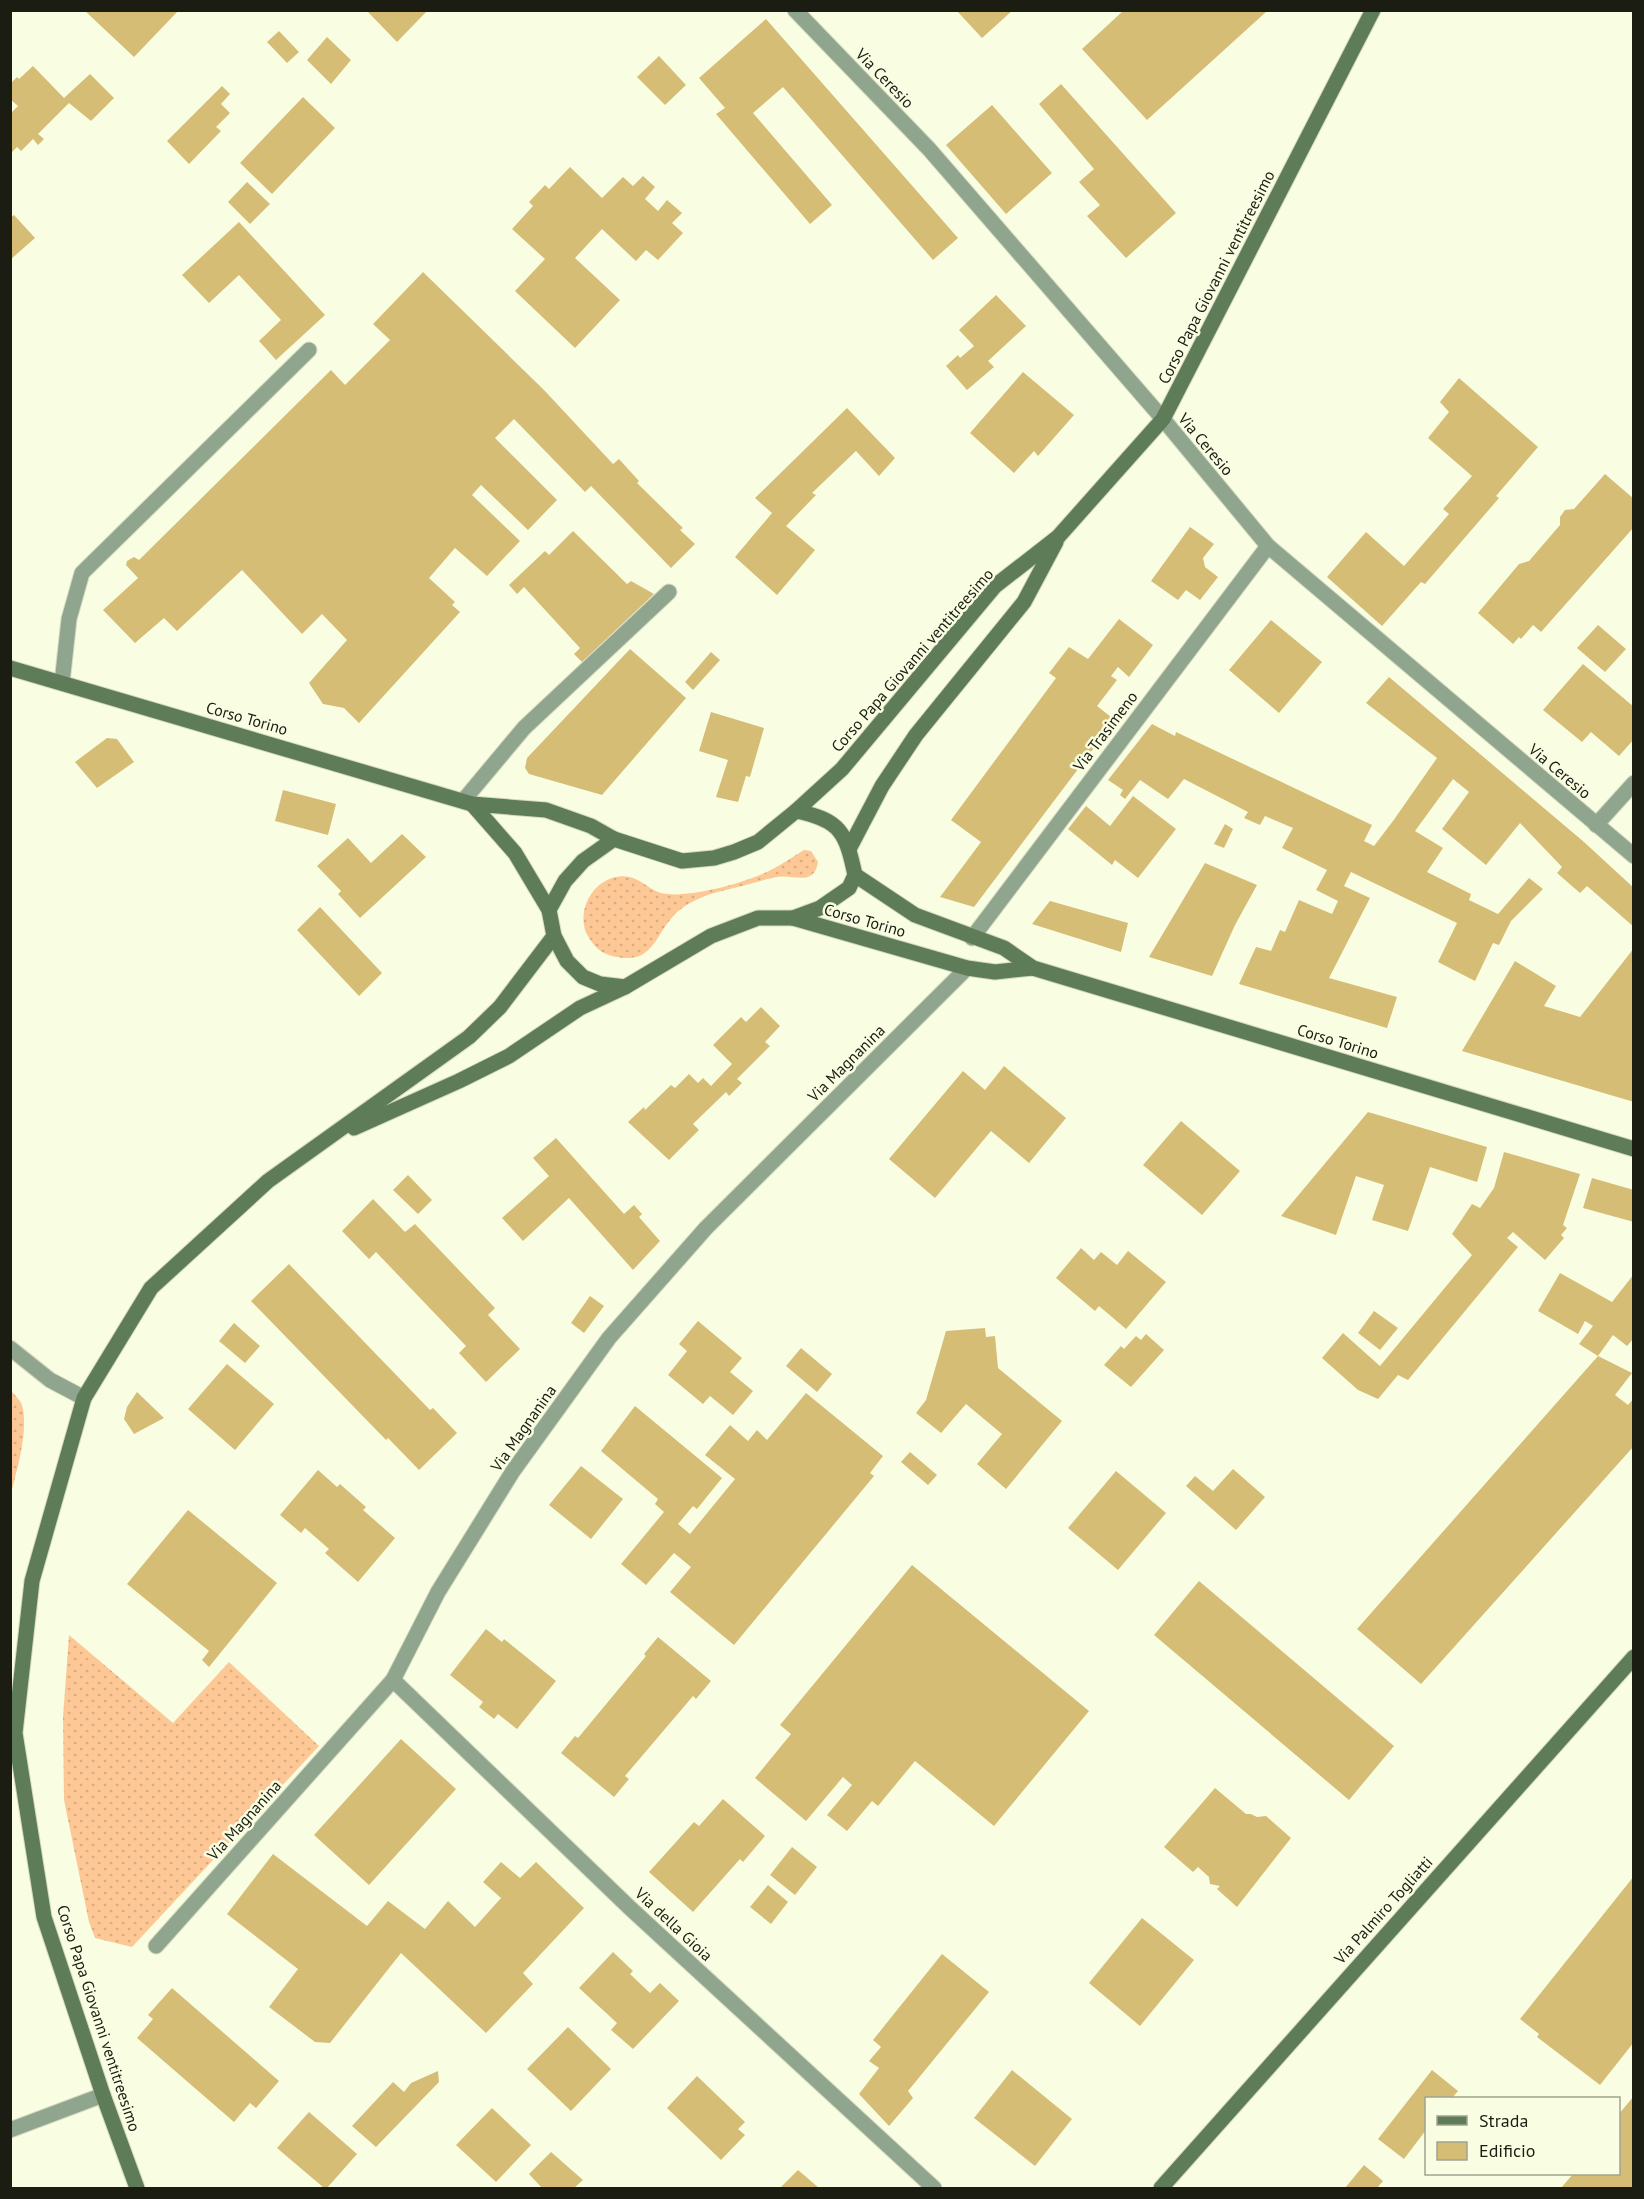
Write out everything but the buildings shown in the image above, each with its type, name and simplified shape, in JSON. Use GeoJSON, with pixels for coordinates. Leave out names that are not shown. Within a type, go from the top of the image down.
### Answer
{"type":"FeatureCollection","features":[{"type":"Feature","properties":{"kind":"main road","name":"Corso Papa Giovanni ventitreesimo"},"geometry":{"type":"LineString","coordinates":[[614,839],[682,861],[714,858],[758,842],[843,769],[995,586],[1058,537],[1163,419],[1373,10]]}},
{"type":"Feature","properties":{"kind":"main road","name":"Corso Papa Giovanni ventitreesimo"},"geometry":{"type":"LineString","coordinates":[[849,849],[888,777],[916,735],[1024,602],[1058,537]]}},
{"type":"Feature","properties":{"kind":"main road","name":"Corso Torino"},"geometry":{"type":"LineString","coordinates":[[10,668],[468,802],[546,810],[591,826],[614,839]]}},
{"type":"Feature","properties":{"kind":"main road"},"geometry":{"type":"LineString","coordinates":[[468,802],[515,854],[549,910],[554,936],[567,961],[583,977],[600,984],[625,987]]}},
{"type":"Feature","properties":{"kind":"main road"},"geometry":{"type":"LineString","coordinates":[[794,918],[835,900],[849,888],[855,875],[849,849],[839,829],[813,814],[796,811]]}},
{"type":"Feature","properties":{"kind":"main road"},"geometry":{"type":"LineString","coordinates":[[549,910],[565,881],[583,861],[614,839]]}},
{"type":"Feature","properties":{"kind":"main road","name":"Corso Torino"},"geometry":{"type":"LineString","coordinates":[[855,875],[915,915],[1004,948],[1033,968],[1634,1149]]}},
{"type":"Feature","properties":{"kind":"main road","name":"Corso Papa Giovanni ventitreesimo"},"geometry":{"type":"LineString","coordinates":[[327,1140],[459,1082],[510,1056],[580,1008],[625,987],[711,936],[758,918],[794,918]]}},
{"type":"Feature","properties":{"kind":"main road","name":"Corso Torino"},"geometry":{"type":"LineString","coordinates":[[794,918],[967,968],[995,972],[1033,968]]}},
{"type":"Feature","properties":{"kind":"main road","name":"Corso Papa Giovanni ventitreesimo"},"geometry":{"type":"LineString","coordinates":[[137,2188],[103,2095],[44,1917],[15,1733],[32,1581],[84,1398],[151,1288],[268,1181],[469,1037],[500,1007],[554,936]]}},
{"type":"Feature","properties":{"kind":"main road","name":"Via Palmiro Togliatti"},"geometry":{"type":"LineString","coordinates":[[1161,2188],[1634,1657]]}},
{"type":"Feature","properties":{"kind":"street","name":"Via Ceresio"},"geometry":{"type":"LineString","coordinates":[[795,10],[929,149],[1163,419],[1268,546],[1634,856]]}},
{"type":"Feature","properties":{"kind":"street"},"geometry":{"type":"LineString","coordinates":[[62,683],[69,619],[82,573],[309,350]]}},
{"type":"Feature","properties":{"kind":"street","name":"Via Trasimeno"},"geometry":{"type":"LineString","coordinates":[[972,938],[1268,546]]}},
{"type":"Feature","properties":{"kind":"street"},"geometry":{"type":"LineString","coordinates":[[468,802],[524,728],[669,592]]}},
{"type":"Feature","properties":{"kind":"street"},"geometry":{"type":"LineString","coordinates":[[1596,825],[1634,783]]}},
{"type":"Feature","properties":{"kind":"street","name":"Via Magnanina"},"geometry":{"type":"LineString","coordinates":[[156,1946],[393,1680],[438,1592],[513,1471],[609,1338],[706,1228],[967,968]]}},
{"type":"Feature","properties":{"kind":"street"},"geometry":{"type":"LineString","coordinates":[[10,1348],[50,1380],[84,1398]]}},
{"type":"Feature","properties":{"kind":"street","name":"Via della Gioia"},"geometry":{"type":"LineString","coordinates":[[393,1680],[630,1908],[934,2188]]}},
{"type":"Feature","properties":{"kind":"street"},"geometry":{"type":"LineString","coordinates":[[10,2130],[103,2095]]}},
{"type":"Feature","properties":{"kind":"shaded area"},"geometry":{"type":"Polygon","coordinates":[[[804,850],[811,851],[818,862],[816,870],[808,877],[773,878],[700,898],[677,912],[650,948],[635,957],[624,958],[601,951],[594,945],[585,930],[584,914],[588,899],[598,886],[612,878],[621,876],[636,879],[660,893],[691,893],[719,888],[759,876],[804,850]]]}},
{"type":"Feature","properties":{"kind":"shaded area"},"geometry":{"type":"Polygon","coordinates":[[[11,1391],[22,1405],[24,1426],[11,1494],[11,1391]]]}},
{"type":"Feature","properties":{"kind":"shaded area"},"geometry":{"type":"Polygon","coordinates":[[[69,1635],[173,1723],[229,1662],[319,1746],[132,1947],[95,1938],[89,1922],[64,1800],[63,1717],[69,1635]]]}}]}
